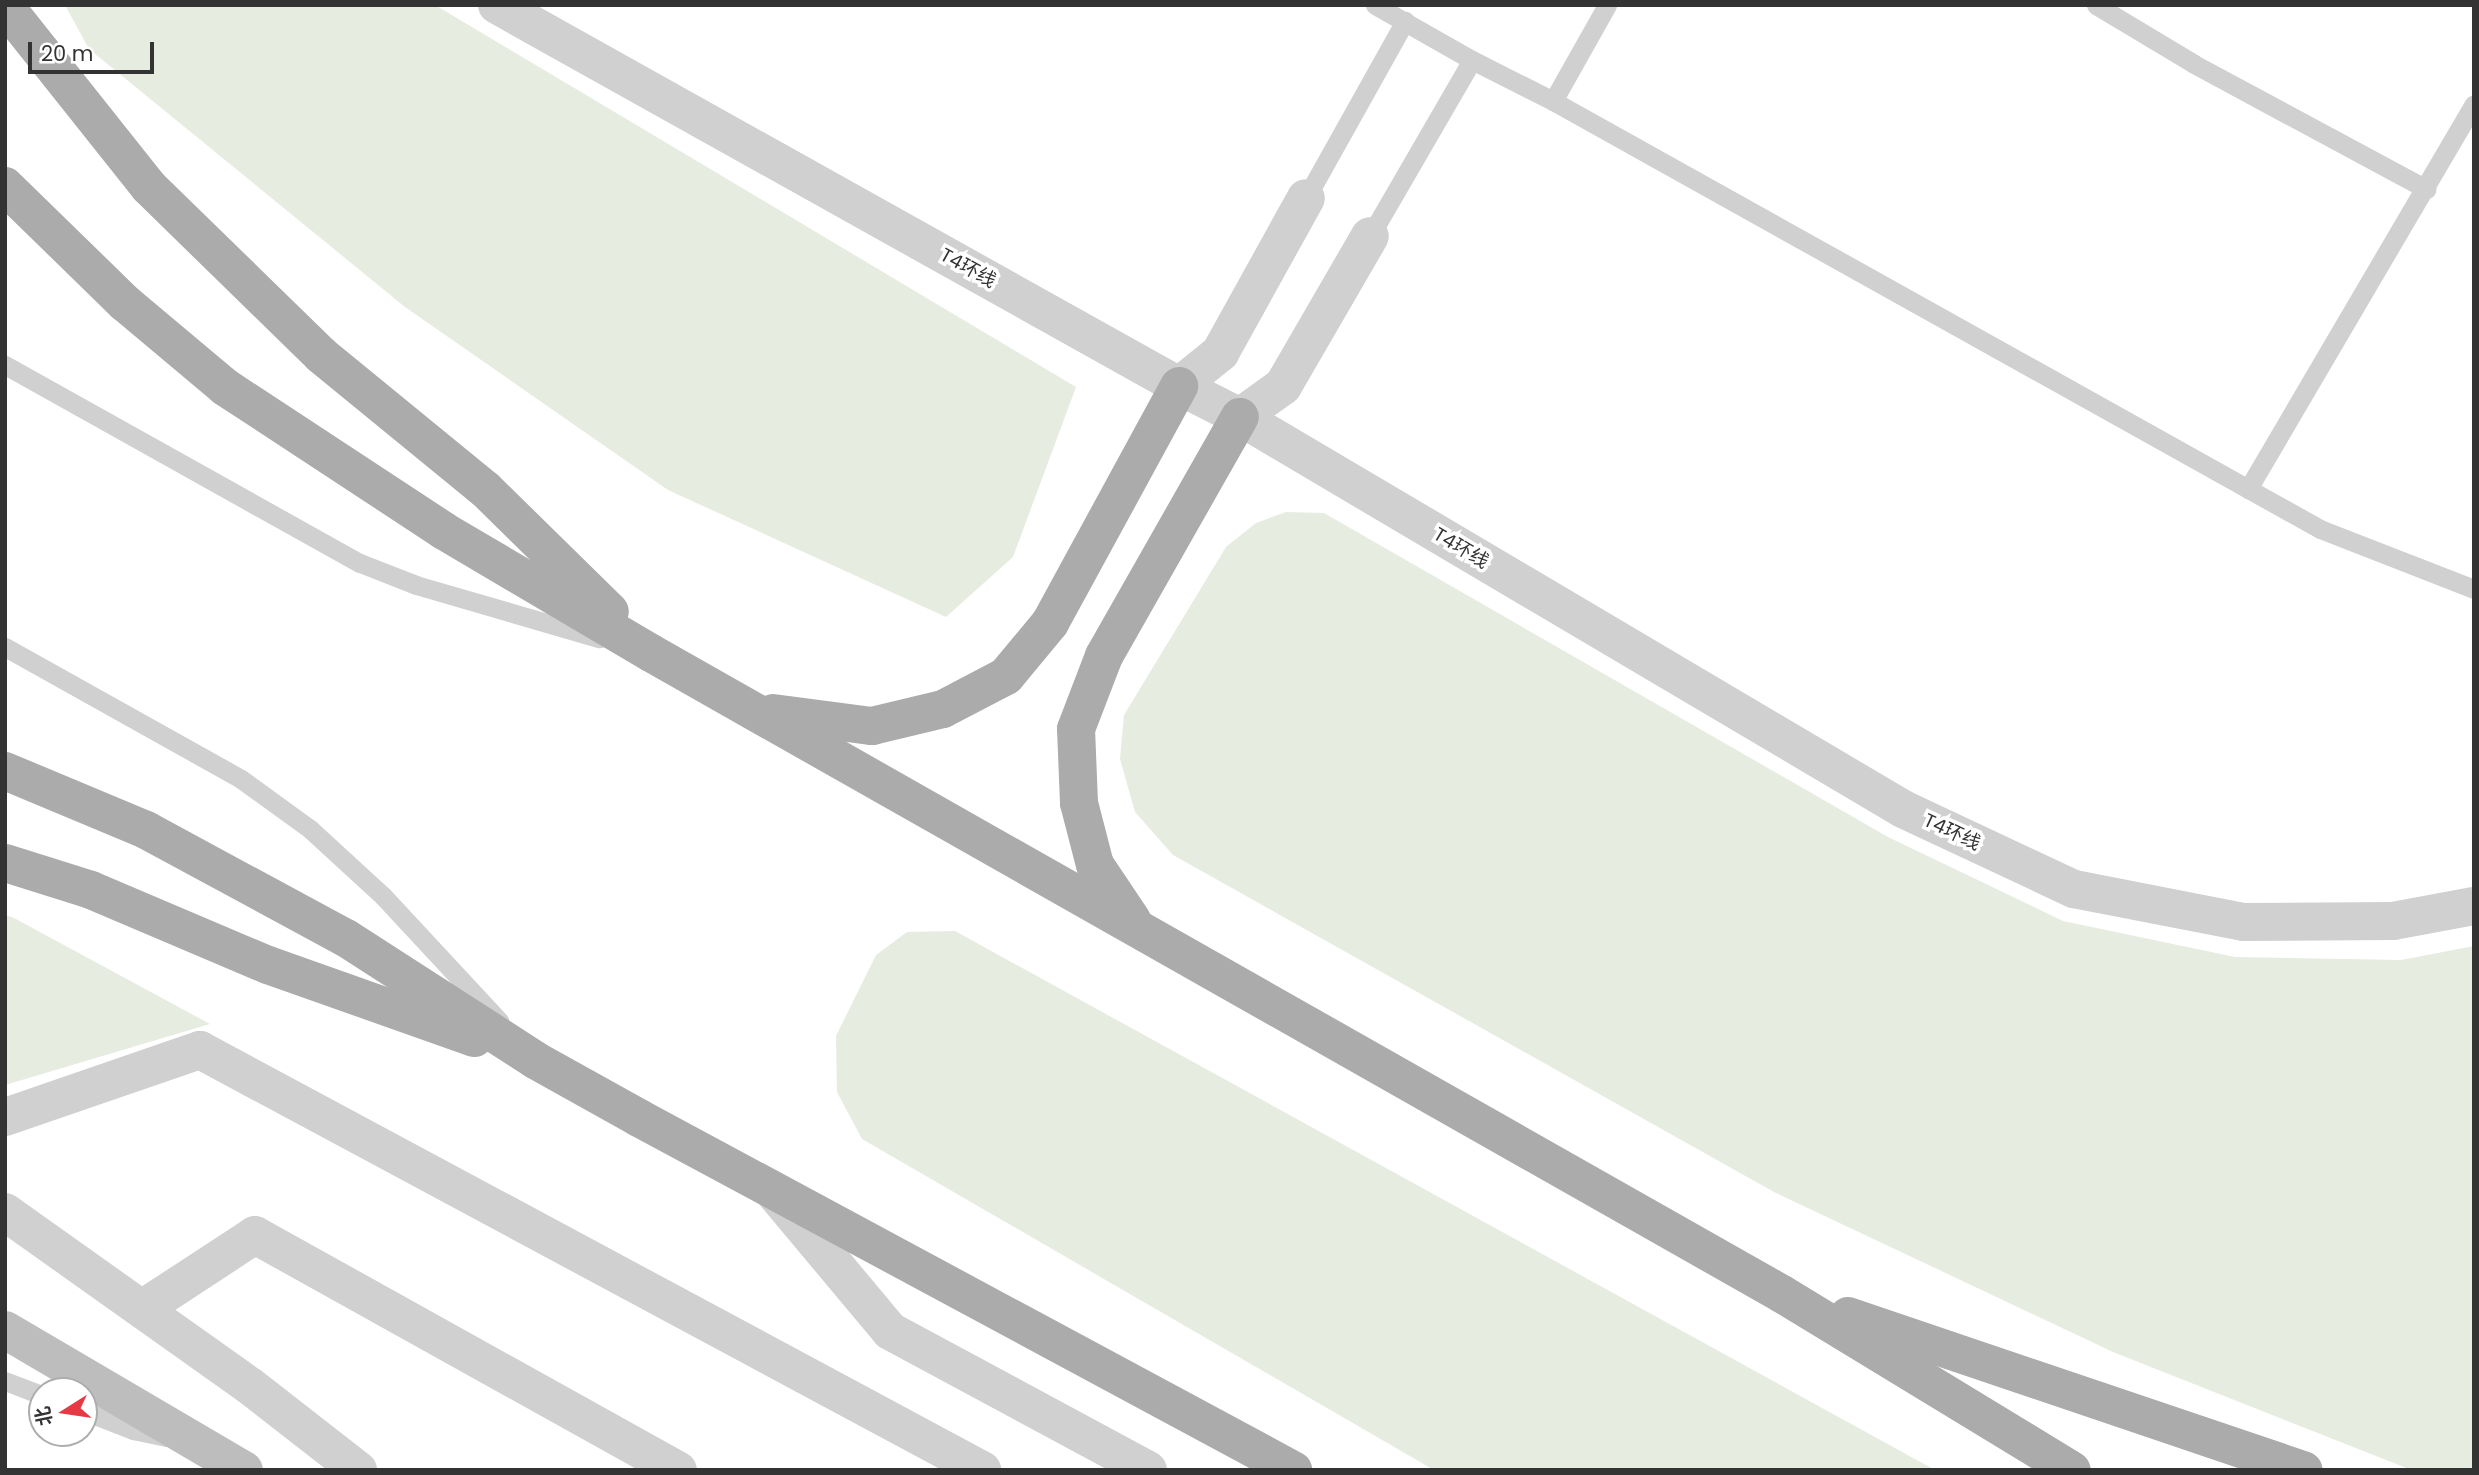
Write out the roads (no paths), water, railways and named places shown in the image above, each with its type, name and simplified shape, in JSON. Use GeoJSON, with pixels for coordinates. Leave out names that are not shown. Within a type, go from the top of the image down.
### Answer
{"type":"FeatureCollection","features":[{"type":"Feature","properties":{"kind":"main road"},"geometry":{"type":"LineString","coordinates":[[5,6],[149,187],[321,355],[485,489],[651,653]]}},
{"type":"Feature","properties":{"kind":"main road"},"geometry":{"type":"LineString","coordinates":[[5,186],[125,303],[225,387],[444,531],[651,653],[1782,1294],[2072,1470]]}},
{"type":"Feature","properties":{"kind":"main road"},"geometry":{"type":"LineString","coordinates":[[754,711],[872,726],[943,709],[1006,676],[1051,623],[1179,386]]}},
{"type":"Feature","properties":{"kind":"main road"},"geometry":{"type":"LineString","coordinates":[[1138,928],[1095,865],[1079,803],[1076,729],[1104,656],[1240,417]]}},
{"type":"Feature","properties":{"kind":"main road"},"geometry":{"type":"LineString","coordinates":[[5,771],[146,830],[346,938],[535,1060],[1180,1412],[1293,1470]]}},
{"type":"Feature","properties":{"kind":"main road"},"geometry":{"type":"LineString","coordinates":[[5,863],[91,890],[268,965],[535,1060]]}},
{"type":"Feature","properties":{"kind":"main road"},"geometry":{"type":"LineString","coordinates":[[1782,1294],[2304,1470]]}},
{"type":"Feature","properties":{"kind":"main road"},"geometry":{"type":"LineString","coordinates":[[5,1330],[100,1402],[201,1444],[244,1470]]}},
{"type":"Feature","properties":{"kind":"main road"},"geometry":{"type":"LineString","coordinates":[[1180,1412],[1253,1470]]}},
{"type":"Feature","properties":{"kind":"street","name":"T4环线"},"geometry":{"type":"LineString","coordinates":[[497,5],[1179,386],[1240,417],[1903,809],[2074,889],[2244,922],[2393,921],[2474,906]]}},
{"type":"Feature","properties":{"kind":"street"},"geometry":{"type":"LineString","coordinates":[[1179,386],[1220,353],[1306,198]]}},
{"type":"Feature","properties":{"kind":"street"},"geometry":{"type":"LineString","coordinates":[[1240,417],[1283,386],[1370,236]]}},
{"type":"Feature","properties":{"kind":"street"},"geometry":{"type":"LineString","coordinates":[[5,1117],[200,1050],[982,1470]]}},
{"type":"Feature","properties":{"kind":"street"},"geometry":{"type":"LineString","coordinates":[[773,1191],[890,1331],[1148,1470]]}},
{"type":"Feature","properties":{"kind":"street"},"geometry":{"type":"LineString","coordinates":[[5,1212],[250,1386],[358,1470]]}},
{"type":"Feature","properties":{"kind":"street"},"geometry":{"type":"LineString","coordinates":[[142,1309],[255,1235],[678,1470]]}},
{"type":"Feature","properties":{"kind":"lane"},"geometry":{"type":"LineString","coordinates":[[1375,5],[1472,60],[1553,101],[2320,529],[2474,589]]}},
{"type":"Feature","properties":{"kind":"lane"},"geometry":{"type":"LineString","coordinates":[[1553,101],[1607,5]]}},
{"type":"Feature","properties":{"kind":"lane"},"geometry":{"type":"LineString","coordinates":[[2096,5],[2194,64],[2426,190]]}},
{"type":"Feature","properties":{"kind":"lane"},"geometry":{"type":"LineString","coordinates":[[1306,198],[1405,22]]}},
{"type":"Feature","properties":{"kind":"lane"},"geometry":{"type":"LineString","coordinates":[[1370,236],[1472,60]]}},
{"type":"Feature","properties":{"kind":"lane"},"geometry":{"type":"LineString","coordinates":[[2248,489],[2426,190],[2474,104]]}},
{"type":"Feature","properties":{"kind":"lane"},"geometry":{"type":"LineString","coordinates":[[5,365],[360,563],[416,584],[651,653]]}},
{"type":"Feature","properties":{"kind":"lane"},"geometry":{"type":"LineString","coordinates":[[5,647],[241,779],[310,829],[383,896],[535,1060]]}},
{"type":"Feature","properties":{"kind":"lane"},"geometry":{"type":"LineString","coordinates":[[5,1381],[28,1390]]}}]}
